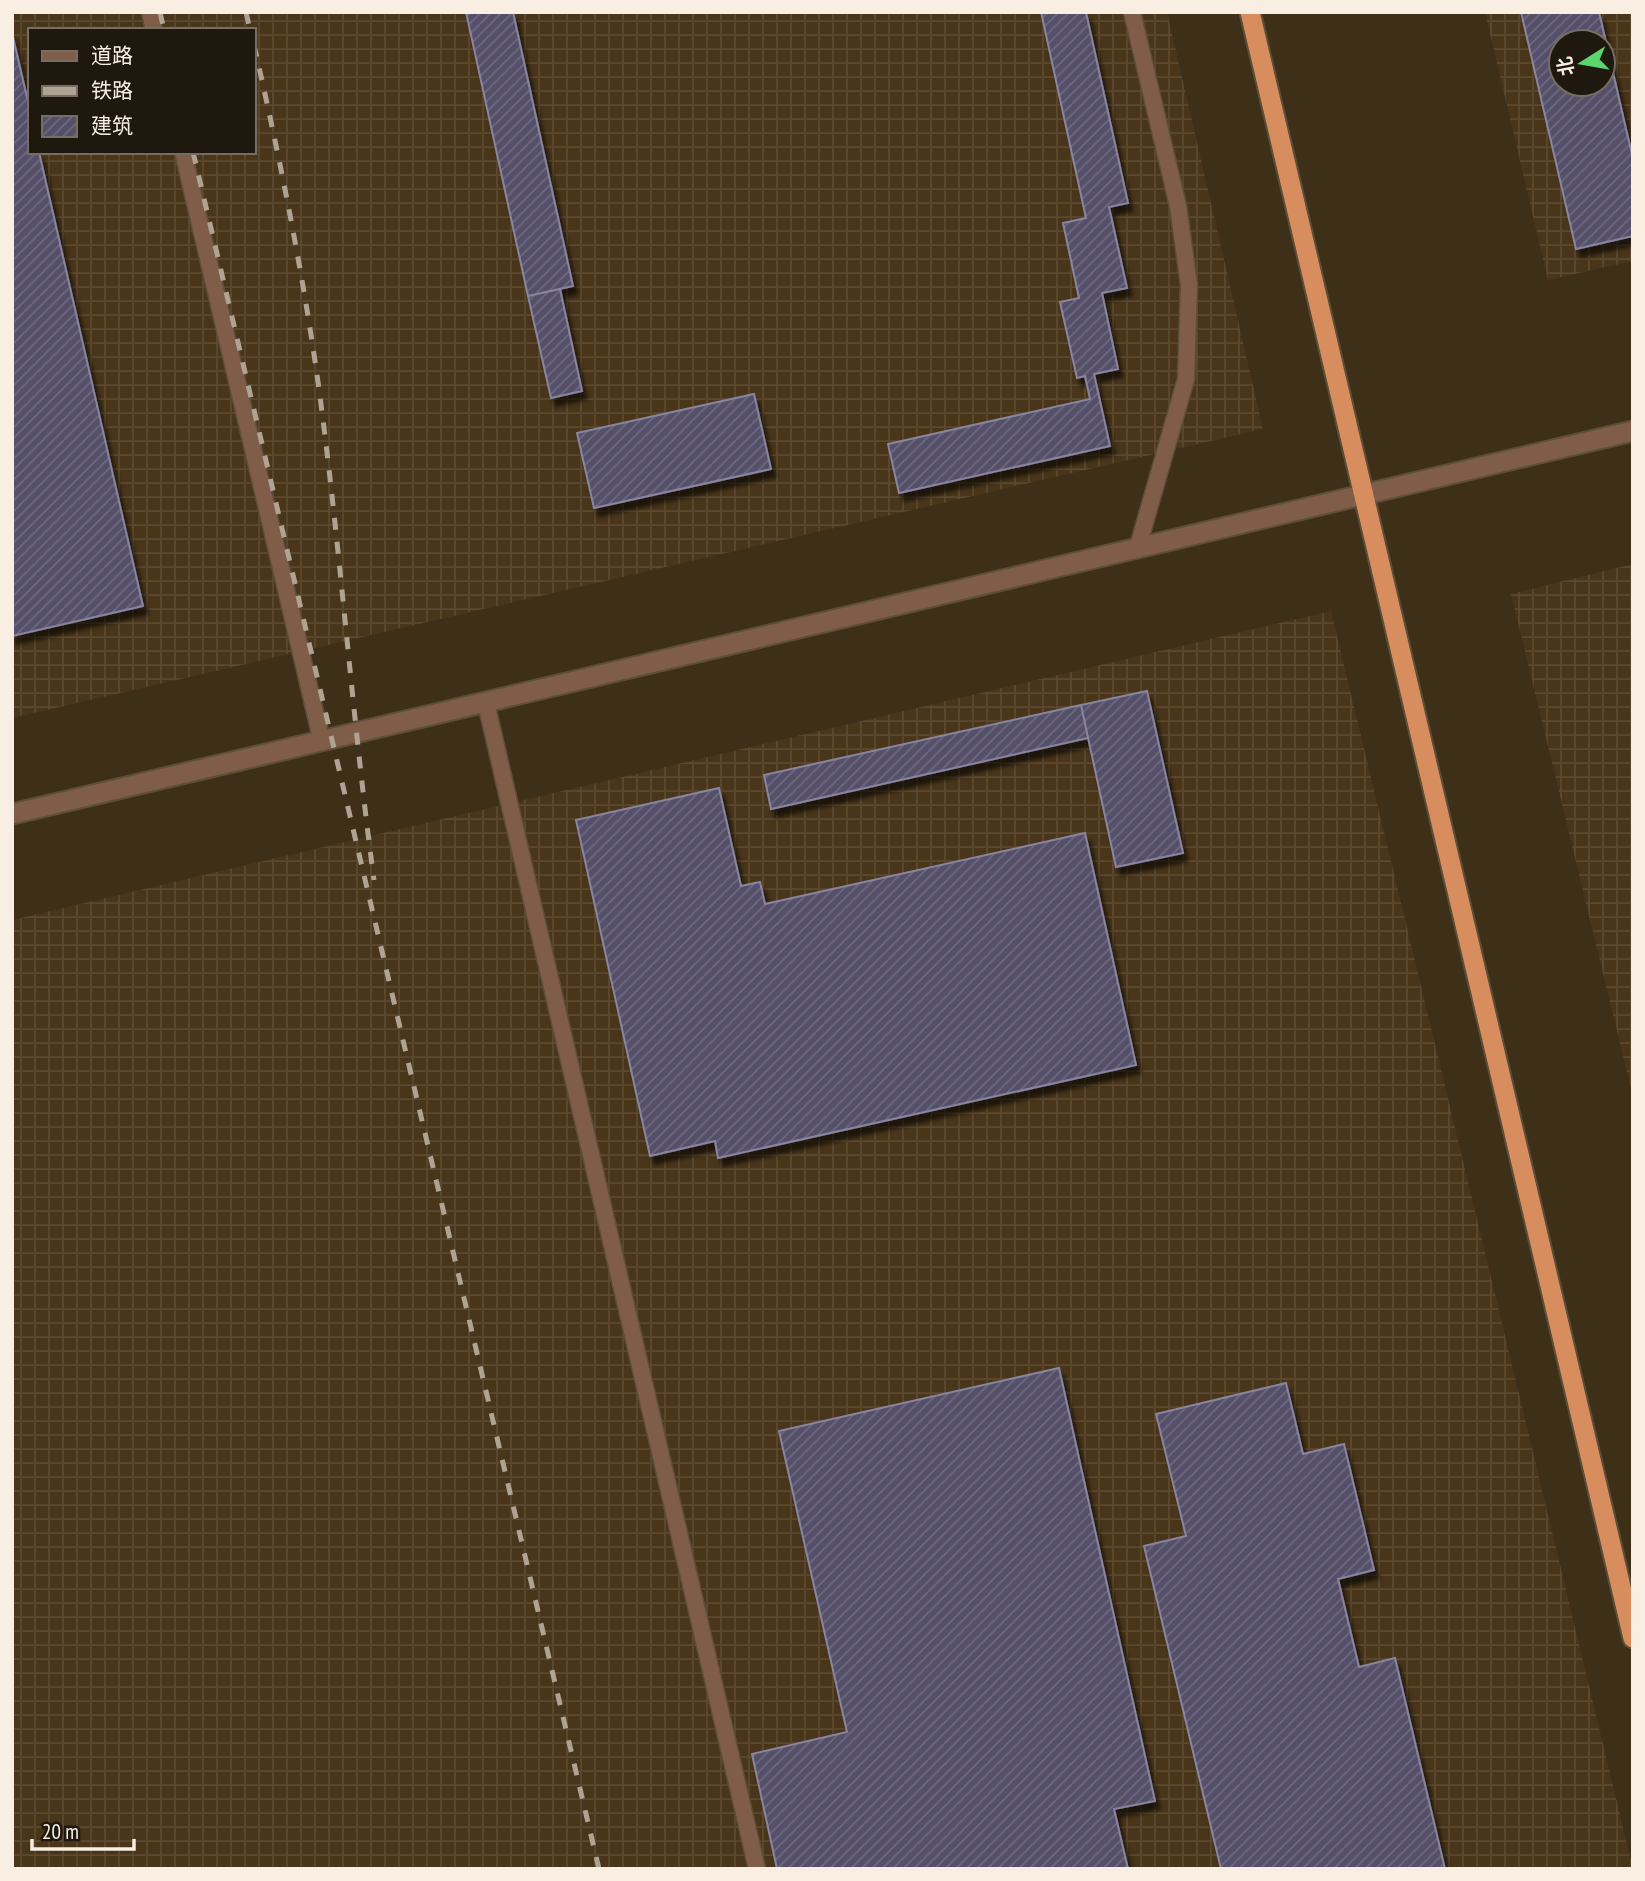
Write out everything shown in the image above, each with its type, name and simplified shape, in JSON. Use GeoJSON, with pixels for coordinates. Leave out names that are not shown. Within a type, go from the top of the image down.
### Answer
{"type":"FeatureCollection","features":[{"type":"Feature","properties":{"kind":"highway"},"geometry":{"type":"LineString","coordinates":[[1250,12],[1633,1638]]}},
{"type":"Feature","properties":{"kind":"street"},"geometry":{"type":"LineString","coordinates":[[12,814],[1633,431]]}},
{"type":"Feature","properties":{"kind":"lane"},"geometry":{"type":"LineString","coordinates":[[1132,12],[1178,206],[1189,285],[1186,379],[1137,550]]}},
{"type":"Feature","properties":{"kind":"lane"},"geometry":{"type":"LineString","coordinates":[[183,154],[322,741]]}},
{"type":"Feature","properties":{"kind":"lane"},"geometry":{"type":"LineString","coordinates":[[486,703],[757,1869]]}},
{"type":"Feature","properties":{"kind":"shaded area"},"geometry":{"type":"Polygon","coordinates":[[[12,12],[1167,12],[1263,429],[12,718],[12,12]]]}},
{"type":"Feature","properties":{"kind":"shaded area"},"geometry":{"type":"Polygon","coordinates":[[[1485,12],[1633,12],[1633,261],[1548,280],[1485,12]]]}},
{"type":"Feature","properties":{"kind":"shaded area"},"geometry":{"type":"Polygon","coordinates":[[[1633,564],[1633,1097],[1511,594],[1633,564]]]}},
{"type":"Feature","properties":{"kind":"shaded area"},"geometry":{"type":"Polygon","coordinates":[[[1331,611],[1633,1869],[12,1869],[12,920],[1331,611]]]}},
{"type":"Feature","properties":{"kind":"building"},"geometry":{"type":"Polygon","coordinates":[[[466,12],[513,12],[573,286],[528,296],[466,12]]]}},
{"type":"Feature","properties":{"kind":"building"},"geometry":{"type":"Polygon","coordinates":[[[1041,12],[1086,12],[1128,203],[1109,207],[1127,288],[1102,293],[1118,369],[1094,374],[1110,446],[899,493],[888,444],[1090,399],[1085,376],[1077,378],[1060,302],[1079,298],[1063,223],[1086,218],[1041,12]]]}},
{"type":"Feature","properties":{"kind":"building"},"geometry":{"type":"Polygon","coordinates":[[[1521,12],[1599,12],[1603,28],[1547,28],[1547,98],[1617,98],[1617,90],[1633,159],[1633,236],[1576,249],[1521,12]]]}},
{"type":"Feature","properties":{"kind":"building"},"geometry":{"type":"Polygon","coordinates":[[[12,33],[28,101],[28,154],[39,154],[143,606],[12,636],[12,33]]]}},
{"type":"Feature","properties":{"kind":"building"},"geometry":{"type":"Polygon","coordinates":[[[560,289],[582,391],[551,398],[528,296],[560,289]]]}},
{"type":"Feature","properties":{"kind":"building"},"geometry":{"type":"Polygon","coordinates":[[[754,394],[771,469],[594,508],[577,433],[754,394]]]}},
{"type":"Feature","properties":{"kind":"building"},"geometry":{"type":"Polygon","coordinates":[[[1147,691],[1183,853],[1116,867],[1081,705],[1147,691]]]}},
{"type":"Feature","properties":{"kind":"building"},"geometry":{"type":"Polygon","coordinates":[[[1081,705],[1088,738],[771,809],[764,775],[1081,705]]]}},
{"type":"Feature","properties":{"kind":"building"},"geometry":{"type":"Polygon","coordinates":[[[719,788],[741,886],[760,882],[765,904],[1085,833],[1136,1065],[718,1158],[715,1141],[650,1156],[576,820],[719,788]]]}},
{"type":"Feature","properties":{"kind":"building"},"geometry":{"type":"Polygon","coordinates":[[[1059,1368],[1155,1801],[1114,1809],[1128,1869],[777,1869],[752,1754],[847,1732],[779,1431],[1059,1368]]]}},
{"type":"Feature","properties":{"kind":"building"},"geometry":{"type":"Polygon","coordinates":[[[1286,1383],[1303,1454],[1344,1444],[1374,1570],[1338,1579],[1359,1667],[1395,1658],[1445,1869],[1221,1869],[1144,1546],[1186,1536],[1156,1414],[1286,1383]]]}},
{"type":"Feature","properties":{"kind":"railway"},"geometry":{"type":"LineString","coordinates":[[160,12],[164,28]]}},
{"type":"Feature","properties":{"kind":"railway"},"geometry":{"type":"LineString","coordinates":[[246,12],[250,28]]}},
{"type":"Feature","properties":{"kind":"railway"},"geometry":{"type":"LineString","coordinates":[[256,54],[290,216],[319,389],[374,880]]}},
{"type":"Feature","properties":{"kind":"railway"},"geometry":{"type":"LineString","coordinates":[[193,154],[599,1869]]}}]}
